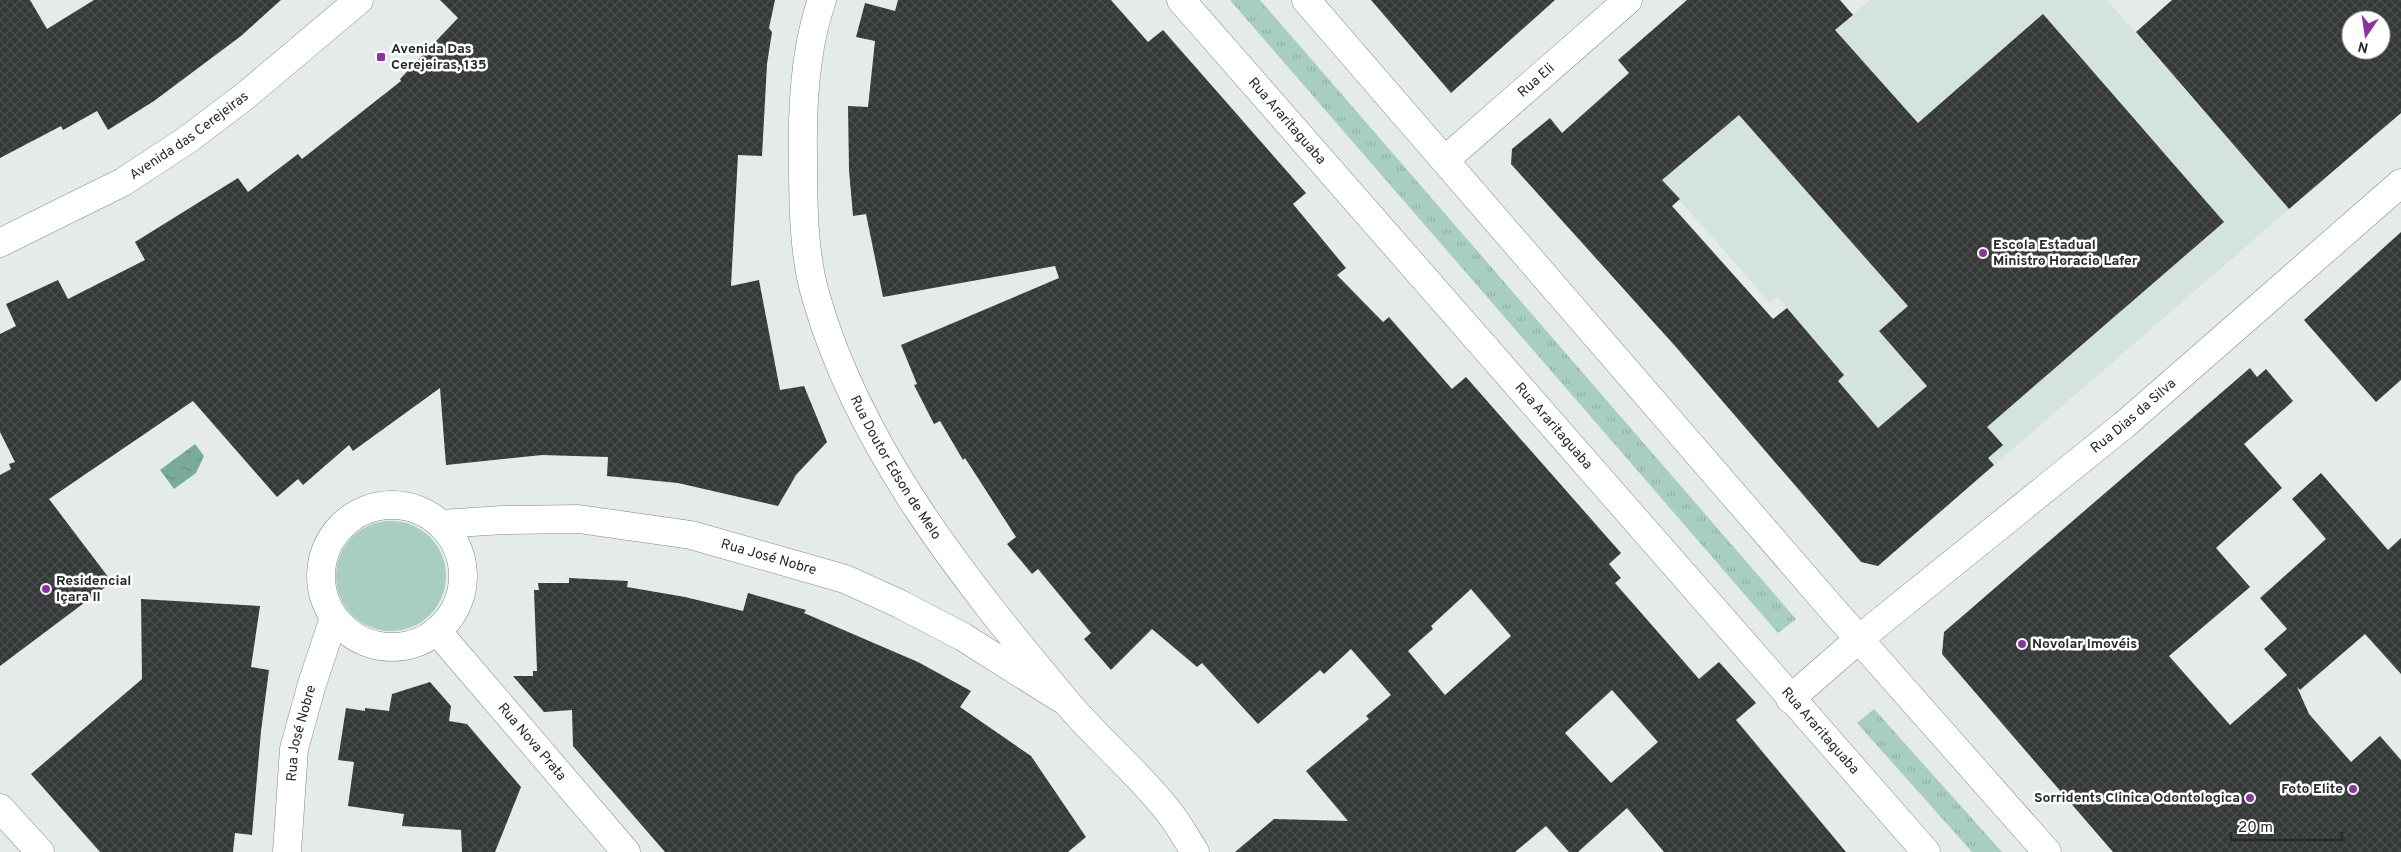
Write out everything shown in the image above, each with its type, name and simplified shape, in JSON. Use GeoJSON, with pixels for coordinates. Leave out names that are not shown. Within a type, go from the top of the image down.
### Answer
{"type":"FeatureCollection","features":[{"type":"Feature","properties":{"kind":"street","name":"Avenida das Cerejeiras"},"geometry":{"type":"LineString","coordinates":[[0,243],[123,182],[187,140],[245,96],[359,0]]}},
{"type":"Feature","properties":{"kind":"street","name":"Rua Doutor Edson de Melo"},"geometry":{"type":"LineString","coordinates":[[822,0],[807,68],[802,126],[803,184],[810,268],[815,295],[832,344],[852,390],[889,462],[936,538],[1066,701],[1168,811],[1195,852]]}},
{"type":"Feature","properties":{"kind":"street","name":"Rua Araritaguaba"},"geometry":{"type":"LineString","coordinates":[[1181,0],[1790,699],[1926,852]]}},
{"type":"Feature","properties":{"kind":"street"},"geometry":{"type":"LineString","coordinates":[[1306,0],[1859,640],[2047,852]]}},
{"type":"Feature","properties":{"kind":"street","name":"Rua Eli"},"geometry":{"type":"LineString","coordinates":[[1445,160],[1628,0]]}},
{"type":"Feature","properties":{"kind":"street","name":"Rua Dias da Silva"},"geometry":{"type":"LineString","coordinates":[[1790,699],[1859,640],[2124,425],[2401,183]]}},
{"type":"Feature","properties":{"kind":"street"},"geometry":{"type":"LineString","coordinates":[[399,505],[421,512],[441,524],[455,543],[463,566],[462,591],[456,606],[453,613],[437,631],[417,643],[395,647],[372,644],[351,634],[334,618],[324,597],[320,574],[325,551],[337,531],[354,516],[376,507],[399,505]]}},
{"type":"Feature","properties":{"kind":"street","name":"Rua José Nobre"},"geometry":{"type":"LineString","coordinates":[[441,524],[503,520],[578,520],[691,535],[845,579],[900,604],[963,637],[1066,701]]}},
{"type":"Feature","properties":{"kind":"street","name":"Rua José Nobre"},"geometry":{"type":"LineString","coordinates":[[287,852],[294,749],[312,684],[334,618]]}},
{"type":"Feature","properties":{"kind":"street","name":"Rua Nova Prata"},"geometry":{"type":"LineString","coordinates":[[437,631],[626,852]]}},
{"type":"Feature","properties":{"kind":"street"},"geometry":{"type":"LineString","coordinates":[[0,808],[40,852]]}},
{"type":"Feature","properties":{"kind":"shaded area","name":"Escola Estadual Ministro Horacio Lafer"},"geometry":{"type":"Polygon","coordinates":[[[1870,0],[2107,0],[2289,209],[1947,506],[1838,381],[1844,375],[1778,297],[1770,303],[1662,180],[1870,0]]]}},
{"type":"Feature","properties":{"kind":"green space"},"geometry":{"type":"Polygon","coordinates":[[[1230,0],[1260,0],[1796,619],[1778,633],[1230,0]]]}},
{"type":"Feature","properties":{"kind":"green space"},"geometry":{"type":"Polygon","coordinates":[[[391,521],[412,525],[430,537],[442,555],[446,576],[442,597],[430,615],[412,627],[391,631],[370,627],[352,615],[340,597],[336,576],[340,555],[352,537],[370,525],[391,521]]]}},
{"type":"Feature","properties":{"kind":"green space"},"geometry":{"type":"Polygon","coordinates":[[[1874,709],[2002,852],[1972,852],[1857,723],[1874,709]]]}},
{"type":"Feature","properties":{"kind":"water"},"geometry":{"type":"Polygon","coordinates":[[[195,444],[204,456],[196,473],[174,489],[160,470],[195,444]]]}},
{"type":"Feature","properties":{"kind":"building"},"geometry":{"type":"Polygon","coordinates":[[[0,0],[30,0],[47,29],[94,0],[281,0],[241,36],[154,101],[108,130],[97,111],[63,130],[61,126],[0,158],[0,0]]]}},
{"type":"Feature","properties":{"kind":"building"},"geometry":{"type":"Polygon","coordinates":[[[440,0],[775,0],[769,28],[772,32],[767,64],[762,156],[738,155],[731,286],[759,280],[780,390],[804,386],[827,442],[796,475],[778,506],[678,483],[607,476],[608,457],[542,455],[446,465],[440,388],[353,451],[349,445],[303,485],[298,479],[277,497],[193,401],[49,499],[112,582],[0,666],[0,475],[11,469],[9,464],[15,462],[0,432],[0,334],[16,326],[6,304],[58,280],[68,299],[145,260],[135,242],[238,178],[248,192],[298,154],[302,159],[401,81],[400,79],[458,18],[440,0]]]}},
{"type":"Feature","properties":{"kind":"building"},"geometry":{"type":"Polygon","coordinates":[[[898,0],[1111,0],[1148,42],[1163,30],[1306,193],[1293,204],[1346,268],[1337,275],[1383,322],[1389,317],[1452,389],[1466,377],[1621,553],[1609,564],[1621,578],[1615,583],[1699,679],[1719,662],[1756,703],[1736,720],[1846,852],[1664,852],[1627,808],[1578,852],[1569,852],[1546,826],[1515,852],[1235,852],[1274,819],[1348,821],[1306,771],[1369,719],[1366,716],[1391,695],[1351,649],[1324,674],[1320,670],[1258,724],[1202,663],[1197,667],[1152,629],[1111,670],[1084,639],[1091,633],[1038,569],[1032,574],[1007,544],[1016,537],[965,458],[963,460],[940,421],[934,424],[914,385],[917,384],[901,345],[1059,278],[1055,266],[883,297],[866,214],[853,216],[849,170],[848,106],[868,107],[875,41],[856,37],[865,3],[895,11],[898,0]],[[1471,589],[1431,626],[1433,629],[1408,651],[1445,695],[1511,636],[1471,589]],[[1612,690],[1565,733],[1611,783],[1658,742],[1612,690]]]}},
{"type":"Feature","properties":{"kind":"building"},"geometry":{"type":"Polygon","coordinates":[[[1371,0],[1555,0],[1451,93],[1371,0]]]}},
{"type":"Feature","properties":{"kind":"building"},"geometry":{"type":"Polygon","coordinates":[[[1687,0],[1840,0],[1853,15],[1835,30],[1918,123],[2043,14],[2224,222],[1987,427],[2003,445],[1988,458],[1994,465],[1878,566],[1861,562],[1675,346],[1511,164],[1512,149],[1550,118],[1562,133],[1629,73],[1618,60],[1687,0]],[[1739,115],[1662,180],[1680,199],[1672,206],[1773,319],[1787,308],[1844,375],[1838,381],[1878,428],[1927,386],[1879,331],[1908,306],[1739,115]]]}},
{"type":"Feature","properties":{"kind":"building"},"geometry":{"type":"Polygon","coordinates":[[[2172,0],[2401,0],[2401,113],[2289,209],[2136,32],[2172,0]]]}},
{"type":"Feature","properties":{"kind":"building"},"geometry":{"type":"Polygon","coordinates":[[[2401,232],[2401,380],[2376,402],[2304,320],[2401,232]]]}},
{"type":"Feature","properties":{"kind":"building"},"geometry":{"type":"Polygon","coordinates":[[[2250,368],[2257,377],[2266,369],[2293,401],[2244,444],[2282,488],[2216,548],[2250,587],[2169,656],[2230,725],[2287,675],[2264,649],[2287,629],[2260,598],[2326,539],[2292,499],[2321,473],[2388,550],[2401,538],[2401,674],[2365,634],[2300,690],[2297,687],[2309,714],[2351,762],[2380,736],[2401,760],[2401,852],[2113,852],[1942,654],[1944,632],[2250,368]]]}},
{"type":"Feature","properties":{"kind":"building"},"geometry":{"type":"Polygon","coordinates":[[[569,578],[628,581],[627,587],[685,597],[743,611],[748,593],[806,610],[804,613],[918,662],[971,691],[960,707],[1031,756],[1086,837],[1068,852],[665,852],[573,746],[572,710],[544,712],[513,676],[533,676],[533,671],[537,671],[534,590],[539,590],[538,583],[569,583],[569,578]]]}},
{"type":"Feature","properties":{"kind":"building"},"geometry":{"type":"Polygon","coordinates":[[[141,599],[260,606],[251,667],[269,670],[261,731],[252,835],[235,833],[233,852],[100,852],[31,774],[142,679],[141,599]]]}},
{"type":"Feature","properties":{"kind":"building"},"geometry":{"type":"Polygon","coordinates":[[[430,682],[451,706],[449,721],[467,724],[521,787],[495,852],[462,852],[461,830],[402,826],[404,814],[348,806],[354,762],[338,760],[346,708],[365,711],[365,708],[389,711],[392,694],[430,682]]]}},
{"type":"Feature","properties":{"kind":"place","name":"Avenida Das Cerejeiras, 135"},"geometry":{"type":"Point","coordinates":[381,57]}},
{"type":"Feature","properties":{"kind":"place","name":"Escola Estadual Ministro Horacio Lafer"},"geometry":{"type":"Point","coordinates":[1983,253]}},
{"type":"Feature","properties":{"kind":"place","name":"Residencial Içara II"},"geometry":{"type":"Point","coordinates":[46,589]}},
{"type":"Feature","properties":{"kind":"place","name":"Novolar Imovéis"},"geometry":{"type":"Point","coordinates":[2022,644]}},
{"type":"Feature","properties":{"kind":"place","name":"Foto Elite"},"geometry":{"type":"Point","coordinates":[2353,789]}},
{"type":"Feature","properties":{"kind":"place","name":"Sorridents Clinica Odontologica"},"geometry":{"type":"Point","coordinates":[2250,798]}}]}
